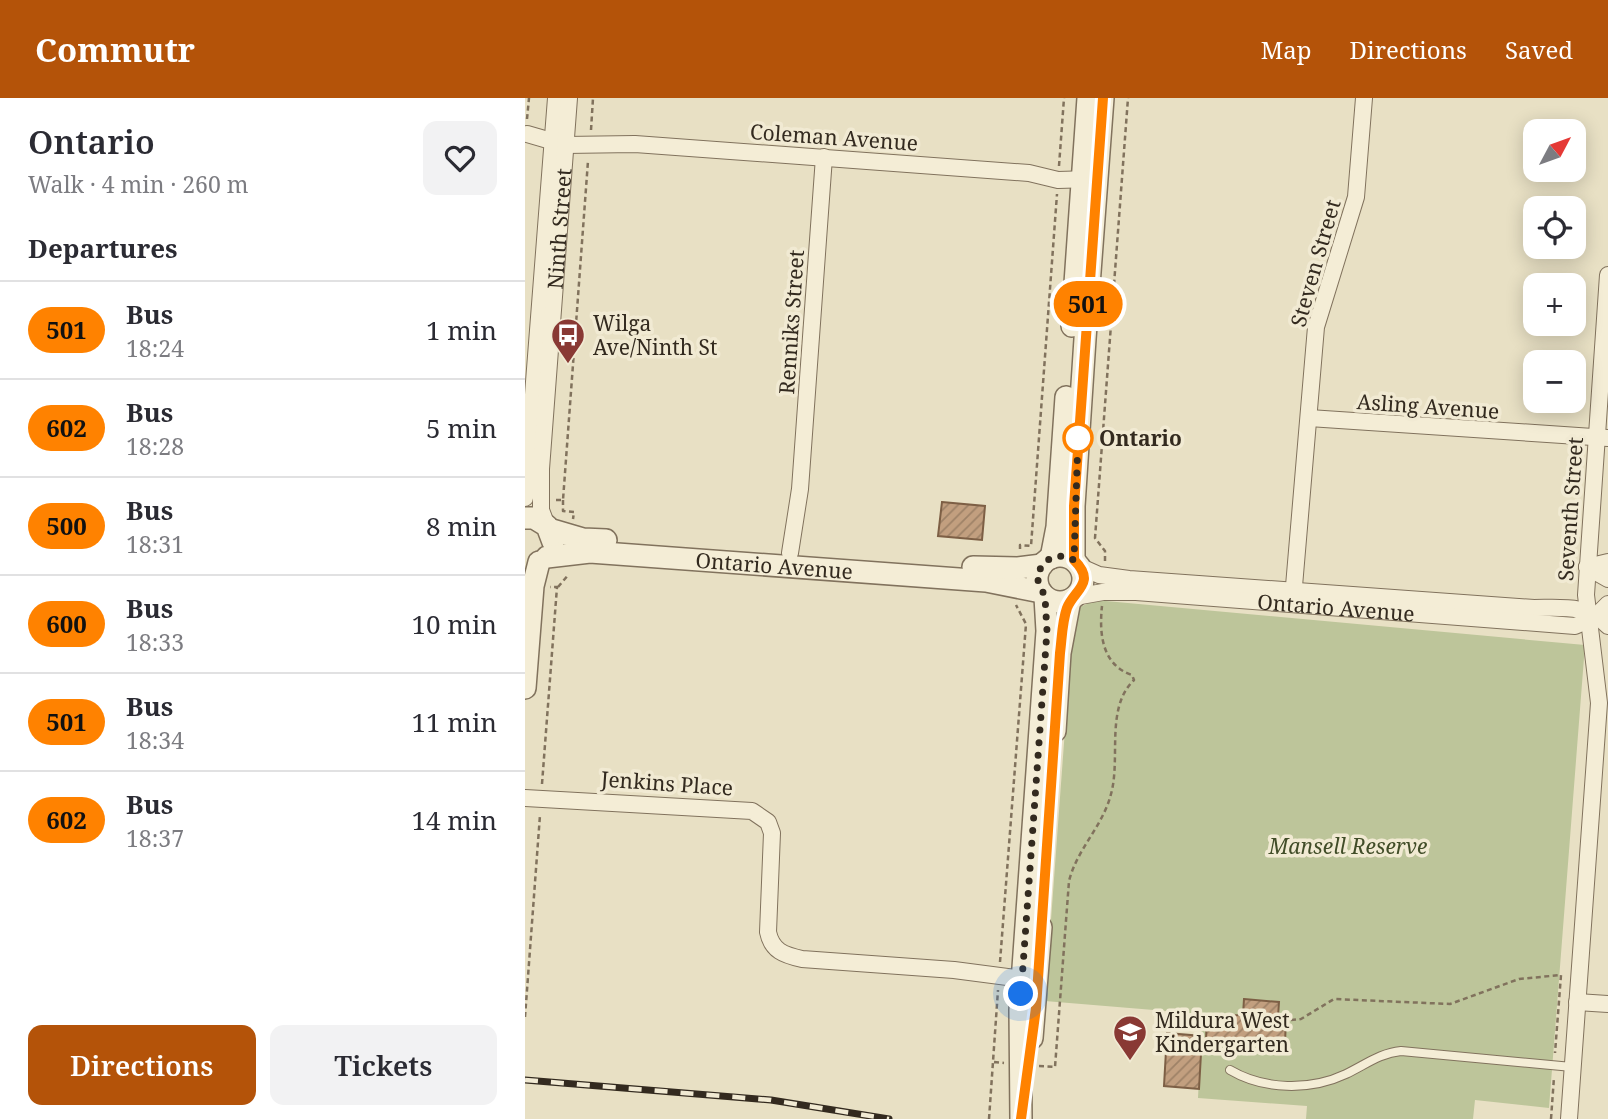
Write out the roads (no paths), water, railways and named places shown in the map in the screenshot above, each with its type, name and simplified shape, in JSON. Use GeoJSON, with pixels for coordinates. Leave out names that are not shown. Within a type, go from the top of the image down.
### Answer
{"type":"FeatureCollection","features":[{"type":"Feature","properties":{"kind":"street","name":"Ninth Street"},"geometry":{"type":"LineString","coordinates":[[533,499],[559,139],[556,98]]}},
{"type":"Feature","properties":{"kind":"street","name":"Ninth Street"},"geometry":{"type":"LineString","coordinates":[[548,528],[533,499],[533,286],[559,139],[569,98]]}},
{"type":"Feature","properties":{"kind":"street"},"geometry":{"type":"LineString","coordinates":[[1022,1092],[1036,1008],[1060,653],[1073,599],[1083,586],[1077,564],[1074,506],[1088,98]]}},
{"type":"Feature","properties":{"kind":"street"},"geometry":{"type":"LineString","coordinates":[[1021,1119],[1023,974],[1047,639],[1043,595],[1037,578],[1046,561],[1057,527],[1087,176],[1104,98]]}},
{"type":"Feature","properties":{"kind":"street","name":"Steven Street"},"geometry":{"type":"LineString","coordinates":[[1295,595],[1317,327],[1356,197],[1364,98]]}},
{"type":"Feature","properties":{"kind":"street","name":"Coleman Avenue"},"geometry":{"type":"LineString","coordinates":[[526,129],[559,139],[1087,176]]}},
{"type":"Feature","properties":{"kind":"street","name":"Renniks Street"},"geometry":{"type":"LineString","coordinates":[[795,554],[824,157]]}},
{"type":"Feature","properties":{"kind":"street","name":"Seventh Street"},"geometry":{"type":"LineString","coordinates":[[1569,1119],[1577,1002],[1601,772],[1598,616],[1587,567],[1602,441],[1608,275]]}},
{"type":"Feature","properties":{"kind":"street","name":"Asling Avenue"},"geometry":{"type":"LineString","coordinates":[[1309,418],[1602,441]]}},
{"type":"Feature","properties":{"kind":"street","name":"Ontario Avenue"},"geometry":{"type":"LineString","coordinates":[[525,518],[541,521],[548,528],[583,539],[795,554],[1018,577],[1043,595]]}},
{"type":"Feature","properties":{"kind":"street"},"geometry":{"type":"LineString","coordinates":[[525,688],[537,561],[553,544],[548,528]]}},
{"type":"Feature","properties":{"kind":"street","name":"Ontario Avenue"},"geometry":{"type":"LineString","coordinates":[[537,561],[590,552],[1018,577],[1046,561]]}},
{"type":"Feature","properties":{"kind":"street"},"geometry":{"type":"LineString","coordinates":[[1046,561],[1063,556],[1077,564]]}},
{"type":"Feature","properties":{"kind":"street"},"geometry":{"type":"LineString","coordinates":[[1587,567],[1608,562]]}},
{"type":"Feature","properties":{"kind":"street","name":"Ontario Avenue"},"geometry":{"type":"LineString","coordinates":[[1077,564],[1103,584]]}},
{"type":"Feature","properties":{"kind":"street"},"geometry":{"type":"LineString","coordinates":[[1587,567],[1608,579]]}},
{"type":"Feature","properties":{"kind":"street","name":"Ontario Avenue"},"geometry":{"type":"LineString","coordinates":[[1073,599],[1103,584],[1295,595],[1575,626],[1598,616]]}},
{"type":"Feature","properties":{"kind":"street"},"geometry":{"type":"LineString","coordinates":[[1043,595],[1058,602],[1073,599]]}},
{"type":"Feature","properties":{"kind":"street","name":"Seventh Street"},"geometry":{"type":"LineString","coordinates":[[1599,703],[1608,674]]}},
{"type":"Feature","properties":{"kind":"street","name":"Jenkins Place"},"geometry":{"type":"LineString","coordinates":[[525,791],[536,796],[752,811],[768,822],[772,833],[768,932],[770,943],[779,952],[802,959],[1023,974]]}},
{"type":"Feature","properties":{"kind":"street"},"geometry":{"type":"LineString","coordinates":[[1577,1002],[1608,1004]]}},
{"type":"Feature","properties":{"kind":"lane"},"geometry":{"type":"LineString","coordinates":[[1230,1070],[1258,1083],[1313,1084],[1329,1081],[1389,1052],[1401,1051],[1572,1067]]}},
{"type":"Feature","properties":{"kind":"railway"},"geometry":{"type":"LineString","coordinates":[[525,1080],[771,1100],[889,1119]]}},
{"type":"Feature","properties":{"kind":"place","name":"Wilga Ave/Ninth St"},"geometry":{"type":"Point","coordinates":[568,365]}},
{"type":"Feature","properties":{"kind":"place","name":"Ontario"},"geometry":{"type":"Point","coordinates":[1078,438]}},
{"type":"Feature","properties":{"kind":"place","name":"Mildura West Kindergarten"},"geometry":{"type":"Point","coordinates":[1130,1062]}},
{"type":"Feature","properties":{"kind":"park label","name":"Mansell Reserve"},"geometry":{"type":"Point","coordinates":[1348,846]}}]}
